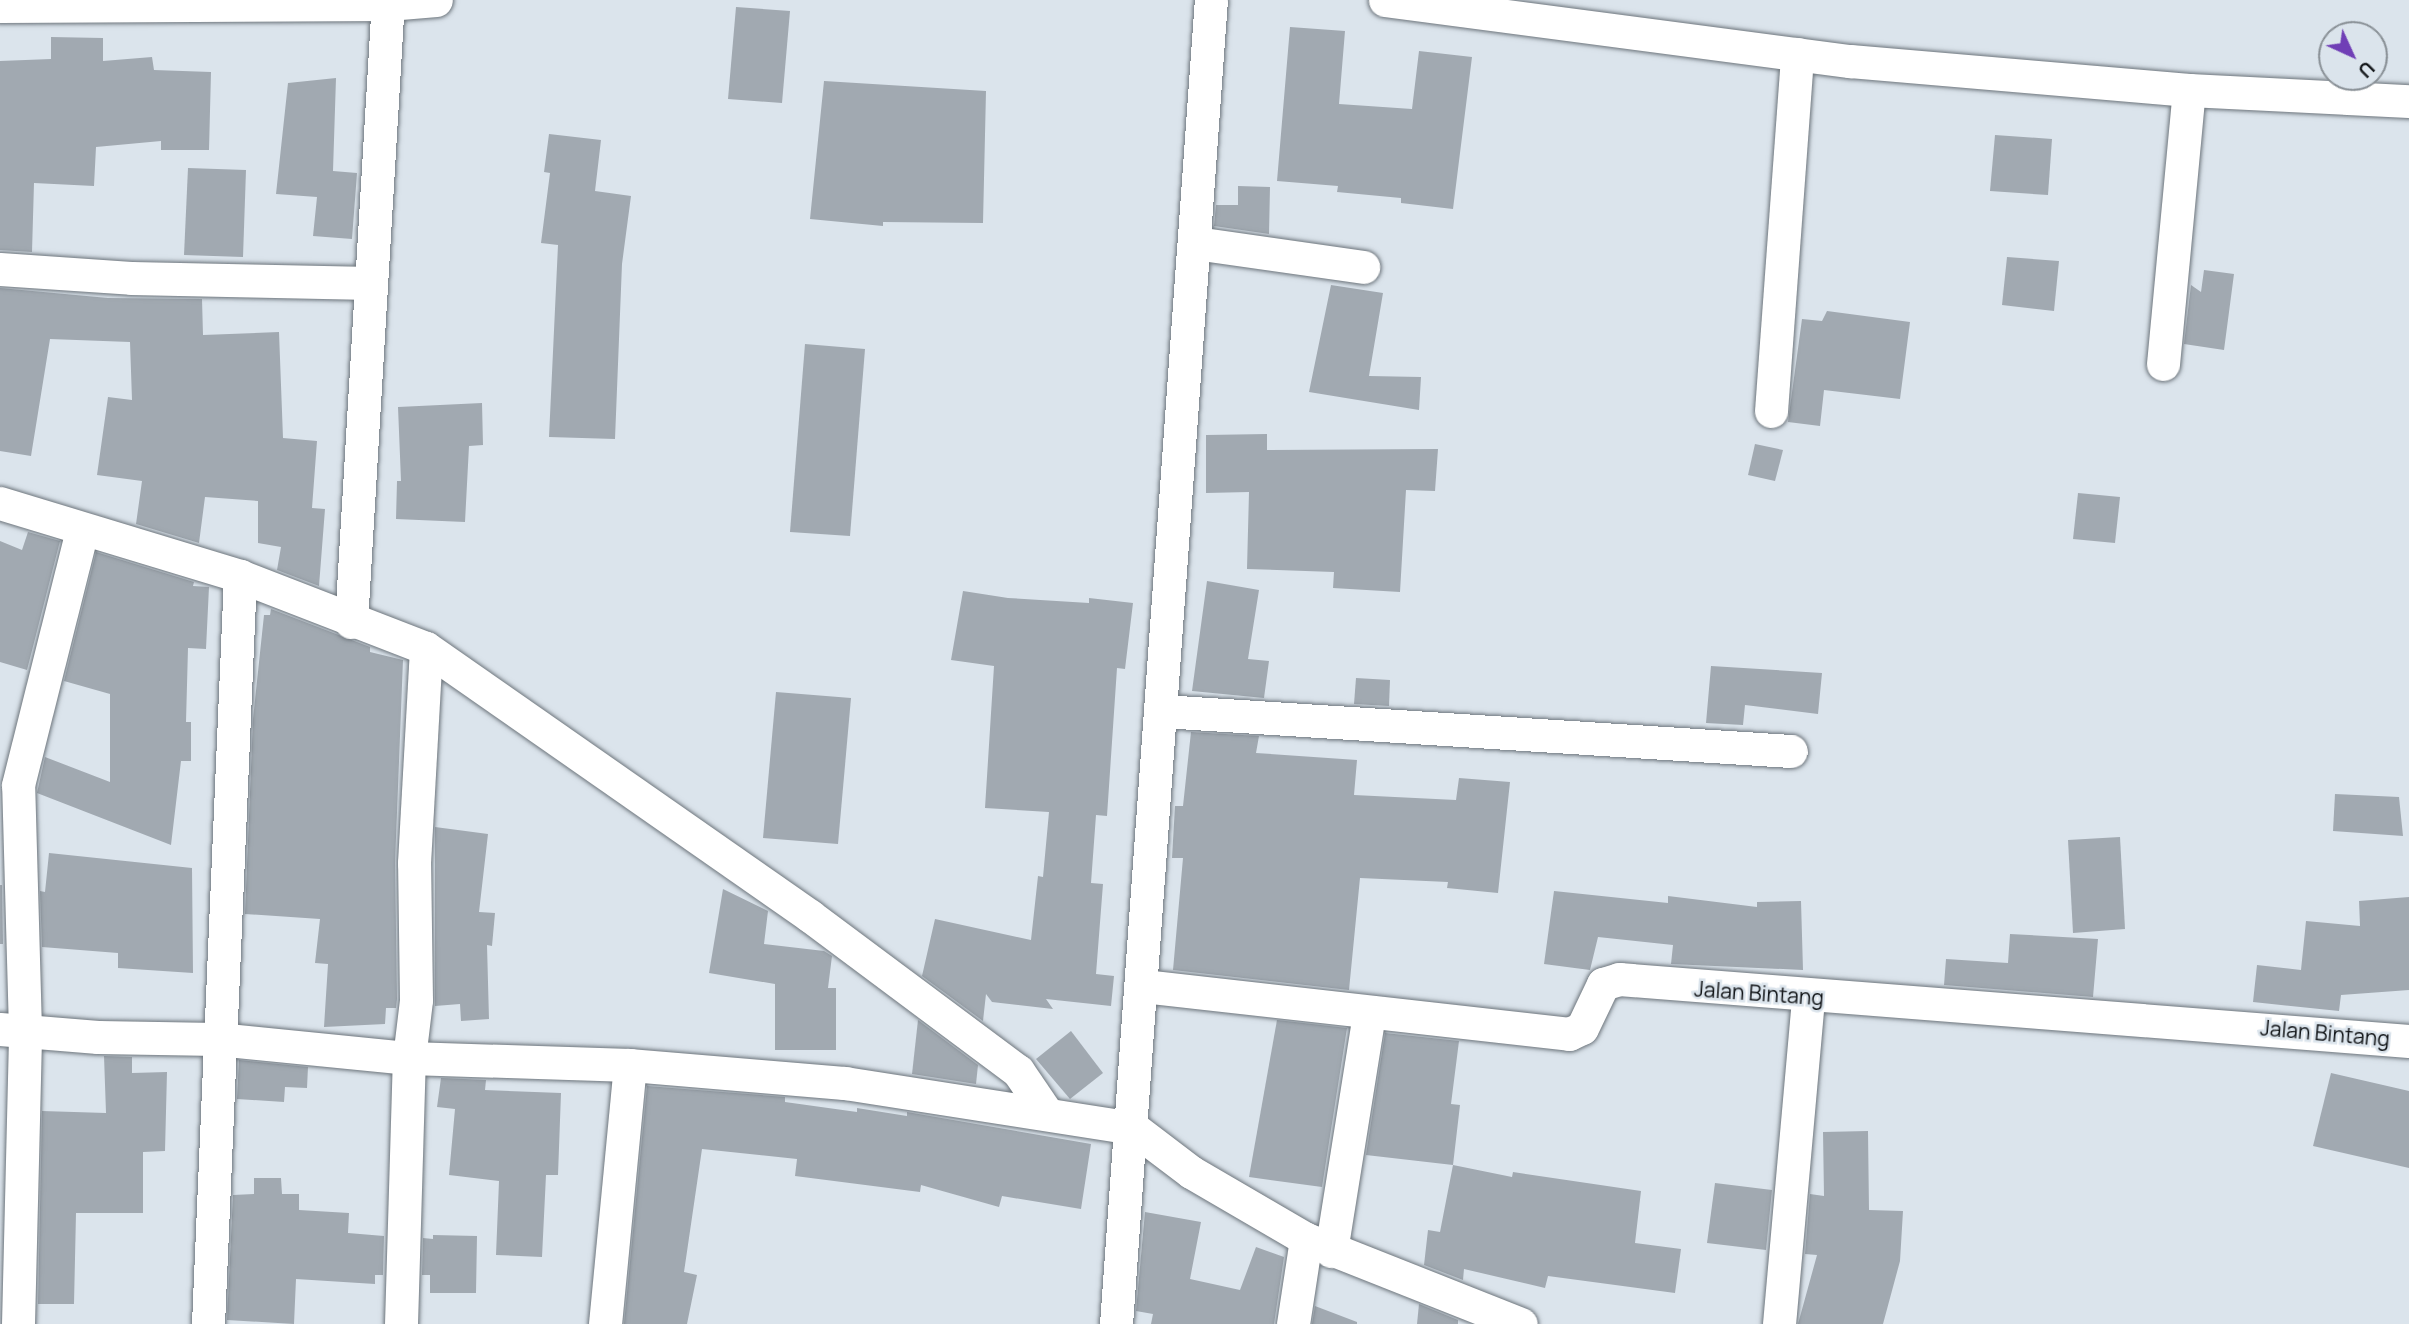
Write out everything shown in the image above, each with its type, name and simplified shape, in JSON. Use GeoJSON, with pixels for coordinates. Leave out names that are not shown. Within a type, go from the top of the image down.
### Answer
{"type":"FeatureCollection","features":[{"type":"Feature","properties":{"kind":"street"},"geometry":{"type":"LineString","coordinates":[[0,6],[436,0]]}},
{"type":"Feature","properties":{"kind":"street"},"geometry":{"type":"LineString","coordinates":[[1116,1324],[1133,1128],[1212,0]]}},
{"type":"Feature","properties":{"kind":"street"},"geometry":{"type":"LineString","coordinates":[[1385,0],[1797,54],[2189,90],[2409,101]]}},
{"type":"Feature","properties":{"kind":"street"},"geometry":{"type":"LineString","coordinates":[[351,622],[388,2]]}},
{"type":"Feature","properties":{"kind":"street"},"geometry":{"type":"LineString","coordinates":[[1771,411],[1797,54]]}},
{"type":"Feature","properties":{"kind":"street"},"geometry":{"type":"LineString","coordinates":[[2163,364],[2189,90]]}},
{"type":"Feature","properties":{"kind":"street"},"geometry":{"type":"LineString","coordinates":[[1195,243],[1363,267]]}},
{"type":"Feature","properties":{"kind":"street"},"geometry":{"type":"LineString","coordinates":[[0,269],[131,278],[371,283]]}},
{"type":"Feature","properties":{"kind":"street"},"geometry":{"type":"LineString","coordinates":[[0,503],[82,531],[240,576],[351,622],[426,649],[810,916],[1018,1071],[1046,1112]]}},
{"type":"Feature","properties":{"kind":"street"},"geometry":{"type":"LineString","coordinates":[[19,1324],[13,1029],[18,785],[82,531]]}},
{"type":"Feature","properties":{"kind":"street"},"geometry":{"type":"LineString","coordinates":[[208,1324],[217,1039],[240,576]]}},
{"type":"Feature","properties":{"kind":"street"},"geometry":{"type":"LineString","coordinates":[[401,1324],[409,1058],[415,1010],[414,863],[426,649]]}},
{"type":"Feature","properties":{"kind":"street"},"geometry":{"type":"LineString","coordinates":[[1162,711],[1791,751]]}},
{"type":"Feature","properties":{"kind":"street","name":"Jalan Bintang"},"geometry":{"type":"LineString","coordinates":[[1143,986],[1569,1034],[1583,1028],[1597,992],[1610,980],[2409,1041]]}},
{"type":"Feature","properties":{"kind":"street"},"geometry":{"type":"LineString","coordinates":[[1779,1324],[1808,996]]}},
{"type":"Feature","properties":{"kind":"street"},"geometry":{"type":"LineString","coordinates":[[1293,1324],[1318,1245],[1369,1013]]}},
{"type":"Feature","properties":{"kind":"street"},"geometry":{"type":"LineString","coordinates":[[13,1029],[98,1037],[217,1039],[409,1058],[630,1065],[845,1083],[1046,1112],[1133,1128],[1191,1172],[1318,1245],[1521,1324]]}},
{"type":"Feature","properties":{"kind":"street"},"geometry":{"type":"LineString","coordinates":[[605,1324],[630,1065]]}},
{"type":"Feature","properties":{"kind":"building"},"geometry":{"type":"Polygon","coordinates":[[[736,7],[790,11],[782,103],[728,99],[736,7]]]}},
{"type":"Feature","properties":{"kind":"building"},"geometry":{"type":"Polygon","coordinates":[[[1290,27],[1345,31],[1339,104],[1412,109],[1419,51],[1472,57],[1453,209],[1401,203],[1401,198],[1337,192],[1338,186],[1277,181],[1290,27]]]}},
{"type":"Feature","properties":{"kind":"building"},"geometry":{"type":"Polygon","coordinates":[[[51,37],[103,38],[103,61],[152,57],[154,70],[211,72],[209,150],[161,150],[161,141],[96,147],[94,186],[34,183],[32,252],[0,250],[0,61],[51,59],[51,37]]]}},
{"type":"Feature","properties":{"kind":"building"},"geometry":{"type":"Polygon","coordinates":[[[336,78],[333,171],[357,173],[352,239],[313,236],[317,197],[276,194],[288,83],[336,78]]]}},
{"type":"Feature","properties":{"kind":"building"},"geometry":{"type":"Polygon","coordinates":[[[824,81],[986,91],[983,223],[883,222],[883,226],[810,219],[824,81]]]}},
{"type":"Feature","properties":{"kind":"building"},"geometry":{"type":"Polygon","coordinates":[[[549,134],[601,140],[595,191],[631,196],[622,264],[615,439],[549,437],[558,245],[541,243],[550,173],[544,172],[549,134]]]}},
{"type":"Feature","properties":{"kind":"building"},"geometry":{"type":"Polygon","coordinates":[[[1995,135],[2052,139],[2048,195],[1990,191],[1995,135]]]}},
{"type":"Feature","properties":{"kind":"building"},"geometry":{"type":"Polygon","coordinates":[[[188,168],[246,170],[243,257],[184,255],[188,168]]]}},
{"type":"Feature","properties":{"kind":"building"},"geometry":{"type":"Polygon","coordinates":[[[1238,186],[1270,187],[1269,234],[1214,226],[1216,205],[1238,205],[1238,186]]]}},
{"type":"Feature","properties":{"kind":"building"},"geometry":{"type":"Polygon","coordinates":[[[2007,257],[2059,261],[2054,311],[2002,305],[2007,257]]]}},
{"type":"Feature","properties":{"kind":"building"},"geometry":{"type":"Polygon","coordinates":[[[2204,270],[2234,274],[2224,350],[2184,344],[2191,285],[2201,292],[2204,270]]]}},
{"type":"Feature","properties":{"kind":"building"},"geometry":{"type":"Polygon","coordinates":[[[1331,285],[1383,293],[1369,376],[1421,377],[1419,410],[1309,392],[1331,285]]]}},
{"type":"Feature","properties":{"kind":"building"},"geometry":{"type":"Polygon","coordinates":[[[0,288],[108,298],[202,299],[203,335],[279,332],[283,438],[317,441],[312,508],[325,509],[319,586],[277,570],[281,547],[258,543],[258,501],[205,497],[199,543],[136,524],[142,481],[97,475],[108,397],[132,400],[130,342],[50,339],[31,456],[0,451],[0,288]]]}},
{"type":"Feature","properties":{"kind":"building"},"geometry":{"type":"Polygon","coordinates":[[[1827,311],[1910,322],[1900,399],[1824,390],[1820,426],[1788,422],[1802,319],[1822,321],[1827,311]]]}},
{"type":"Feature","properties":{"kind":"building"},"geometry":{"type":"Polygon","coordinates":[[[805,344],[865,349],[850,536],[790,532],[805,344]]]}},
{"type":"Feature","properties":{"kind":"building"},"geometry":{"type":"Polygon","coordinates":[[[482,403],[483,445],[469,446],[465,522],[396,519],[397,481],[401,481],[398,407],[482,403]]]}},
{"type":"Feature","properties":{"kind":"building"},"geometry":{"type":"Polygon","coordinates":[[[1267,434],[1267,450],[1438,449],[1435,491],[1406,490],[1400,592],[1333,588],[1334,572],[1247,569],[1249,492],[1206,493],[1206,435],[1267,434]]]}},
{"type":"Feature","properties":{"kind":"building"},"geometry":{"type":"Polygon","coordinates":[[[1755,444],[1783,450],[1775,481],[1748,475],[1755,444]]]}},
{"type":"Feature","properties":{"kind":"building"},"geometry":{"type":"Polygon","coordinates":[[[2078,493],[2120,497],[2115,543],[2073,539],[2078,493]]]}},
{"type":"Feature","properties":{"kind":"building"},"geometry":{"type":"Polygon","coordinates":[[[28,532],[60,541],[27,670],[0,662],[0,541],[22,550],[28,532]]]}},
{"type":"Feature","properties":{"kind":"building"},"geometry":{"type":"Polygon","coordinates":[[[96,552],[194,582],[193,586],[209,587],[206,649],[188,648],[186,722],[191,722],[191,761],[181,761],[171,845],[37,793],[45,757],[110,782],[110,694],[64,681],[96,552]]]}},
{"type":"Feature","properties":{"kind":"building"},"geometry":{"type":"Polygon","coordinates":[[[1207,581],[1259,590],[1248,659],[1269,661],[1264,698],[1192,691],[1207,581]]]}},
{"type":"Feature","properties":{"kind":"building"},"geometry":{"type":"Polygon","coordinates":[[[963,591],[1008,598],[1089,603],[1089,598],[1133,603],[1125,669],[1117,668],[1107,816],[1096,815],[1091,883],[1103,884],[1096,974],[1114,976],[1111,1006],[1046,999],[1053,1009],[992,1002],[986,994],[983,1021],[922,976],[935,919],[1031,940],[1038,876],[1043,877],[1049,812],[985,808],[994,666],[951,660],[963,591]]]}},
{"type":"Feature","properties":{"kind":"building"},"geometry":{"type":"Polygon","coordinates":[[[271,609],[370,647],[370,652],[403,660],[395,863],[397,999],[396,1008],[386,1008],[385,1024],[324,1027],[328,964],[315,963],[320,919],[245,914],[253,719],[264,615],[270,615],[271,609]]]}},
{"type":"Feature","properties":{"kind":"building"},"geometry":{"type":"Polygon","coordinates":[[[1711,666],[1822,673],[1818,714],[1745,705],[1743,725],[1706,723],[1711,666]]]}},
{"type":"Feature","properties":{"kind":"building"},"geometry":{"type":"Polygon","coordinates":[[[1356,678],[1390,680],[1389,706],[1354,704],[1356,678]]]}},
{"type":"Feature","properties":{"kind":"building"},"geometry":{"type":"Polygon","coordinates":[[[776,692],[851,698],[838,844],[763,838],[776,692]]]}},
{"type":"Feature","properties":{"kind":"building"},"geometry":{"type":"Polygon","coordinates":[[[1191,732],[1259,736],[1256,753],[1357,760],[1354,795],[1456,800],[1459,778],[1510,782],[1498,893],[1447,888],[1448,882],[1360,878],[1349,990],[1173,970],[1183,858],[1172,858],[1175,806],[1183,806],[1191,732]]]}},
{"type":"Feature","properties":{"kind":"building"},"geometry":{"type":"Polygon","coordinates":[[[2335,794],[2399,797],[2403,836],[2333,831],[2335,794]]]}},
{"type":"Feature","properties":{"kind":"building"},"geometry":{"type":"Polygon","coordinates":[[[435,827],[488,834],[479,912],[495,913],[492,946],[487,945],[489,1019],[461,1021],[460,1004],[435,1006],[435,827]]]}},
{"type":"Feature","properties":{"kind":"building"},"geometry":{"type":"Polygon","coordinates":[[[2120,837],[2125,929],[2073,933],[2068,840],[2120,837]]]}},
{"type":"Feature","properties":{"kind":"building"},"geometry":{"type":"Polygon","coordinates":[[[49,853],[192,868],[193,973],[118,968],[118,953],[42,947],[40,891],[45,892],[49,853]]]}},
{"type":"Feature","properties":{"kind":"building"},"geometry":{"type":"Polygon","coordinates":[[[2,885],[3,944],[0,944],[2,885]]]}},
{"type":"Feature","properties":{"kind":"building"},"geometry":{"type":"Polygon","coordinates":[[[723,889],[768,911],[764,944],[824,951],[832,956],[828,988],[836,988],[836,1050],[775,1050],[775,984],[709,973],[723,889]]]}},
{"type":"Feature","properties":{"kind":"building"},"geometry":{"type":"Polygon","coordinates":[[[1554,891],[1668,903],[1668,896],[1757,907],[1757,902],[1801,901],[1803,970],[1671,964],[1673,945],[1598,937],[1590,970],[1544,964],[1554,891]]]}},
{"type":"Feature","properties":{"kind":"building"},"geometry":{"type":"Polygon","coordinates":[[[2409,897],[2409,990],[2341,995],[2339,1011],[2253,1002],[2257,965],[2301,970],[2306,921],[2360,926],[2359,901],[2409,897]]]}},
{"type":"Feature","properties":{"kind":"building"},"geometry":{"type":"Polygon","coordinates":[[[2010,934],[2098,939],[2093,997],[1944,985],[1946,959],[2008,963],[2010,934]]]}},
{"type":"Feature","properties":{"kind":"building"},"geometry":{"type":"Polygon","coordinates":[[[918,1020],[978,1065],[976,1084],[912,1074],[918,1020]]]}},
{"type":"Feature","properties":{"kind":"building"},"geometry":{"type":"Polygon","coordinates":[[[1277,1020],[1347,1028],[1322,1187],[1249,1177],[1277,1020]]]}},
{"type":"Feature","properties":{"kind":"building"},"geometry":{"type":"Polygon","coordinates":[[[1071,1031],[1103,1073],[1070,1099],[1036,1059],[1071,1031]]]}},
{"type":"Feature","properties":{"kind":"building"},"geometry":{"type":"Polygon","coordinates":[[[1385,1033],[1459,1041],[1451,1104],[1460,1105],[1453,1165],[1366,1155],[1385,1033]]]}},
{"type":"Feature","properties":{"kind":"building"},"geometry":{"type":"Polygon","coordinates":[[[104,1056],[132,1057],[132,1073],[167,1072],[165,1151],[143,1152],[143,1213],[76,1213],[74,1304],[38,1304],[42,1111],[106,1113],[104,1056]]]}},
{"type":"Feature","properties":{"kind":"building"},"geometry":{"type":"Polygon","coordinates":[[[239,1060],[308,1067],[307,1088],[285,1087],[284,1102],[237,1099],[239,1060]]]}},
{"type":"Feature","properties":{"kind":"building"},"geometry":{"type":"Polygon","coordinates":[[[2331,1073],[2409,1091],[2409,1168],[2313,1146],[2331,1073]]]}},
{"type":"Feature","properties":{"kind":"building"},"geometry":{"type":"Polygon","coordinates":[[[441,1078],[486,1080],[485,1090],[561,1093],[558,1175],[546,1175],[542,1257],[496,1255],[499,1181],[449,1175],[455,1109],[437,1107],[441,1078]]]}},
{"type":"Feature","properties":{"kind":"building"},"geometry":{"type":"Polygon","coordinates":[[[647,1086],[785,1097],[785,1102],[857,1112],[857,1108],[907,1116],[907,1112],[1091,1144],[1081,1209],[1002,1196],[999,1207],[921,1185],[920,1192],[795,1176],[797,1159],[702,1149],[684,1272],[697,1275],[687,1324],[624,1324],[647,1086]]]}},
{"type":"Feature","properties":{"kind":"building"},"geometry":{"type":"Polygon","coordinates":[[[1868,1131],[1869,1210],[1903,1211],[1900,1261],[1883,1324],[1798,1324],[1817,1255],[1805,1254],[1810,1194],[1824,1196],[1823,1132],[1868,1131]]]}},
{"type":"Feature","properties":{"kind":"building"},"geometry":{"type":"Polygon","coordinates":[[[1453,1165],[1512,1177],[1513,1172],[1641,1191],[1635,1243],[1681,1249],[1675,1293],[1548,1276],[1545,1288],[1464,1269],[1463,1280],[1424,1265],[1428,1230],[1440,1232],[1453,1165]]]}},
{"type":"Feature","properties":{"kind":"building"},"geometry":{"type":"Polygon","coordinates":[[[254,1178],[281,1178],[282,1194],[299,1194],[299,1210],[349,1213],[348,1233],[384,1236],[383,1275],[375,1275],[375,1284],[296,1279],[294,1324],[227,1320],[233,1195],[254,1194],[254,1178]]]}},
{"type":"Feature","properties":{"kind":"building"},"geometry":{"type":"Polygon","coordinates":[[[1715,1183],[1772,1190],[1766,1250],[1707,1243],[1715,1183]]]}},
{"type":"Feature","properties":{"kind":"building"},"geometry":{"type":"Polygon","coordinates":[[[1145,1212],[1201,1222],[1190,1279],[1240,1290],[1256,1247],[1284,1257],[1274,1324],[1151,1324],[1153,1314],[1136,1311],[1145,1212]]]}},
{"type":"Feature","properties":{"kind":"building"},"geometry":{"type":"Polygon","coordinates":[[[433,1235],[477,1236],[476,1293],[430,1293],[430,1275],[422,1275],[423,1238],[433,1239],[433,1235]]]}},
{"type":"Feature","properties":{"kind":"building"},"geometry":{"type":"Polygon","coordinates":[[[1419,1304],[1458,1320],[1458,1324],[1417,1324],[1419,1304]]]}},
{"type":"Feature","properties":{"kind":"building"},"geometry":{"type":"Polygon","coordinates":[[[1315,1306],[1357,1322],[1357,1324],[1312,1324],[1315,1306]]]}}]}
